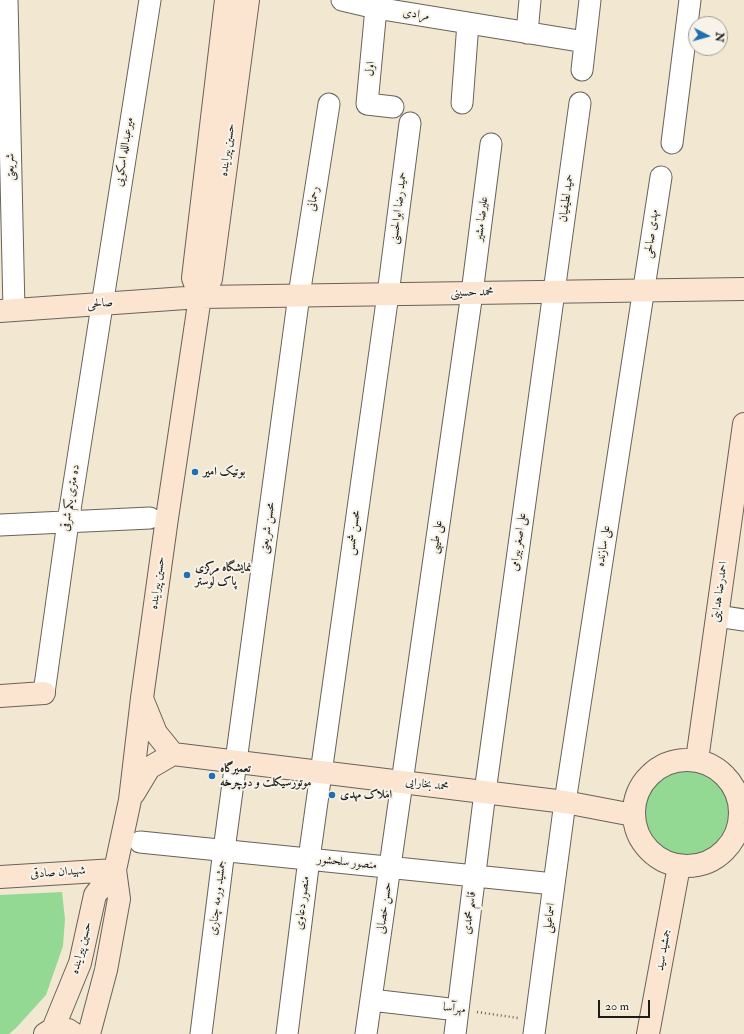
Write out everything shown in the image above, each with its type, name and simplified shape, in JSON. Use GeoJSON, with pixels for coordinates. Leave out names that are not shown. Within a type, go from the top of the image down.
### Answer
{"type":"FeatureCollection","features":[{"type":"Feature","properties":{"kind":"main road","name":"حسین پیراینده"},"geometry":{"type":"LineString","coordinates":[[200,296],[193,278],[226,0]]}},
{"type":"Feature","properties":{"kind":"main road","name":"حسین پیراینده"},"geometry":{"type":"LineString","coordinates":[[90,1034],[106,970],[119,899],[115,870],[130,800],[142,698],[200,296],[211,279],[248,0]]}},
{"type":"Feature","properties":{"kind":"main road","name":"محمد حسینی"},"geometry":{"type":"LineString","coordinates":[[200,296],[744,289]]}},
{"type":"Feature","properties":{"kind":"main road","name":"صالحی"},"geometry":{"type":"LineString","coordinates":[[7,311],[200,296]]}},
{"type":"Feature","properties":{"kind":"main road","name":"احمدرضا هدایتی"},"geometry":{"type":"LineString","coordinates":[[697,760],[744,424]]}},
{"type":"Feature","properties":{"kind":"main road"},"geometry":{"type":"LineString","coordinates":[[0,696],[44,693]]}},
{"type":"Feature","properties":{"kind":"main road"},"geometry":{"type":"LineString","coordinates":[[130,800],[149,768],[173,754],[156,733],[142,698]]}},
{"type":"Feature","properties":{"kind":"main road","name":"محمد بخارایی"},"geometry":{"type":"LineString","coordinates":[[173,754],[565,802],[634,815]]}},
{"type":"Feature","properties":{"kind":"main road"},"geometry":{"type":"LineString","coordinates":[[697,760],[712,766],[725,776],[734,790],[739,805],[741,822],[734,837],[724,850],[711,860],[695,865],[679,866],[652,854],[642,842],[636,829],[634,815],[635,801],[640,788],[647,777],[658,768],[670,762],[697,760]]}},
{"type":"Feature","properties":{"kind":"main road","name":"جمشید سید"},"geometry":{"type":"LineString","coordinates":[[648,1034],[679,866]]}},
{"type":"Feature","properties":{"kind":"main road","name":"حسین پیراینده"},"geometry":{"type":"LineString","coordinates":[[57,1032],[80,963],[95,895],[115,870]]}},
{"type":"Feature","properties":{"kind":"main road","name":"شهیدان صادقی"},"geometry":{"type":"LineString","coordinates":[[0,877],[115,870]]}},
{"type":"Feature","properties":{"kind":"street","name":"شریعتی"},"geometry":{"type":"LineString","coordinates":[[7,0],[7,311]]}},
{"type":"Feature","properties":{"kind":"street","name":"میرعبدالله اسکویی"},"geometry":{"type":"LineString","coordinates":[[101,304],[150,0]]}},
{"type":"Feature","properties":{"kind":"street","name":"مرادی"},"geometry":{"type":"LineString","coordinates":[[342,0],[376,8],[585,42]]}},
{"type":"Feature","properties":{"kind":"street"},"geometry":{"type":"LineString","coordinates":[[527,32],[530,0]]}},
{"type":"Feature","properties":{"kind":"street"},"geometry":{"type":"LineString","coordinates":[[582,70],[590,0]]}},
{"type":"Feature","properties":{"kind":"street"},"geometry":{"type":"LineString","coordinates":[[672,143],[690,0]]}},
{"type":"Feature","properties":{"kind":"street","name":"اول"},"geometry":{"type":"LineString","coordinates":[[376,8],[367,104],[393,107]]}},
{"type":"Feature","properties":{"kind":"street"},"geometry":{"type":"LineString","coordinates":[[462,103],[468,23]]}},
{"type":"Feature","properties":{"kind":"street","name":"حمید لطیفیان"},"geometry":{"type":"LineString","coordinates":[[554,292],[580,103]]}},
{"type":"Feature","properties":{"kind":"street","name":"رحمانی"},"geometry":{"type":"LineString","coordinates":[[300,295],[329,104]]}},
{"type":"Feature","properties":{"kind":"street","name":"حمید رضا ابوالحسنی"},"geometry":{"type":"LineString","coordinates":[[388,294],[410,123]]}},
{"type":"Feature","properties":{"kind":"street","name":"علیرضا مشیر"},"geometry":{"type":"LineString","coordinates":[[472,293],[491,144]]}},
{"type":"Feature","properties":{"kind":"street","name":"مهدی صالحی"},"geometry":{"type":"LineString","coordinates":[[644,291],[660,177]]}},
{"type":"Feature","properties":{"kind":"street","name":"علی سازنده"},"geometry":{"type":"LineString","coordinates":[[565,802],[644,291]]}},
{"type":"Feature","properties":{"kind":"street","name":"علی اصغر بیرامی"},"geometry":{"type":"LineString","coordinates":[[485,792],[554,292]]}},
{"type":"Feature","properties":{"kind":"street","name":"علی طیبی"},"geometry":{"type":"LineString","coordinates":[[403,782],[472,293]]}},
{"type":"Feature","properties":{"kind":"street","name":"محسن شمس"},"geometry":{"type":"LineString","coordinates":[[321,772],[388,294]]}},
{"type":"Feature","properties":{"kind":"street","name":"محسن شریعتی"},"geometry":{"type":"LineString","coordinates":[[236,761],[300,295]]}},
{"type":"Feature","properties":{"kind":"street","name":"ده متری یکم شرقی"},"geometry":{"type":"LineString","coordinates":[[44,693],[101,304]]}},
{"type":"Feature","properties":{"kind":"street"},"geometry":{"type":"LineString","coordinates":[[0,525],[150,518]]}},
{"type":"Feature","properties":{"kind":"street"},"geometry":{"type":"LineString","coordinates":[[717,616],[744,620]]}},
{"type":"Feature","properties":{"kind":"street","name":"جمشید ورمه چناری"},"geometry":{"type":"LineString","coordinates":[[201,1034],[236,761]]}},
{"type":"Feature","properties":{"kind":"street","name":"منصور دعاوی"},"geometry":{"type":"LineString","coordinates":[[286,1034],[321,772]]}},
{"type":"Feature","properties":{"kind":"street","name":"حسن خصالی"},"geometry":{"type":"LineString","coordinates":[[366,1034],[403,782]]}},
{"type":"Feature","properties":{"kind":"street","name":"قاسم محمدی"},"geometry":{"type":"LineString","coordinates":[[455,1034],[485,792]]}},
{"type":"Feature","properties":{"kind":"street","name":"اسماعیلی"},"geometry":{"type":"LineString","coordinates":[[535,1027],[565,802]]}},
{"type":"Feature","properties":{"kind":"street","name":"منصور سلحشور"},"geometry":{"type":"LineString","coordinates":[[140,842],[554,884]]}},
{"type":"Feature","properties":{"kind":"street","name":"مهرآسا"},"geometry":{"type":"LineString","coordinates":[[371,1000],[458,1010]]}},
{"type":"Feature","properties":{"kind":"path","name":"مهرآسا"},"geometry":{"type":"LineString","coordinates":[[458,1010],[535,1027]]}},
{"type":"Feature","properties":{"kind":"green space"},"geometry":{"type":"Polygon","coordinates":[[[687,769],[704,772],[719,782],[729,797],[732,814],[729,831],[719,846],[704,856],[687,859],[670,856],[655,846],[645,831],[642,814],[645,797],[655,782],[670,772],[687,769]]]}},
{"type":"Feature","properties":{"kind":"green space"},"geometry":{"type":"Polygon","coordinates":[[[62,892],[65,919],[63,946],[46,995],[9,1034],[0,1034],[0,895],[62,892]]]}},
{"type":"Feature","properties":{"kind":"place","name":"بوتیک امیر"},"geometry":{"type":"Point","coordinates":[195,472]}},
{"type":"Feature","properties":{"kind":"place","name":"نمایشگاه مرکزی پاک لوستر"},"geometry":{"type":"Point","coordinates":[187,575]}},
{"type":"Feature","properties":{"kind":"place","name":"تعمیرگاه موتورسیکلت و دوچرخه"},"geometry":{"type":"Point","coordinates":[212,776]}},
{"type":"Feature","properties":{"kind":"place","name":"املاک مهدی"},"geometry":{"type":"Point","coordinates":[332,795]}}]}
